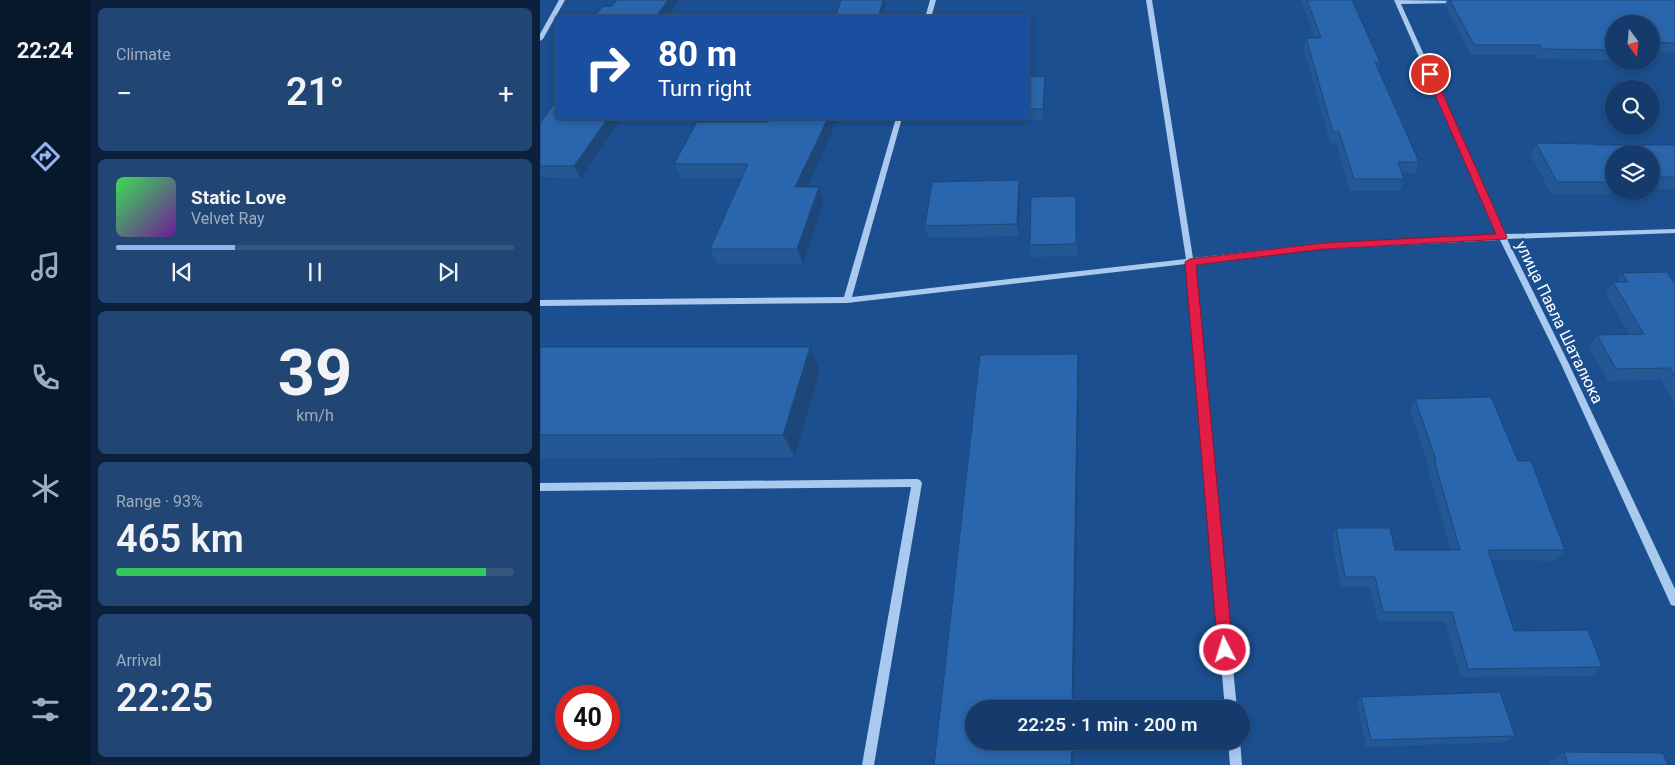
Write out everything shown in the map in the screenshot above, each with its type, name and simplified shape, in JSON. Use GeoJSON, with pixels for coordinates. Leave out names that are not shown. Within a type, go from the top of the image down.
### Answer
{"type":"FeatureCollection","features":[{"type":"Feature","properties":{"kind":"street"},"geometry":{"type":"LineString","coordinates":[[540,38],[562,0]]}},
{"type":"Feature","properties":{"kind":"street"},"geometry":{"type":"LineString","coordinates":[[929,15],[933,0]]}},
{"type":"Feature","properties":{"kind":"street"},"geometry":{"type":"LineString","coordinates":[[1149,0],[1190,262],[1230,700]]}},
{"type":"Feature","properties":{"kind":"street"},"geometry":{"type":"LineString","coordinates":[[1398,1],[1468,1]]}},
{"type":"Feature","properties":{"kind":"street","name":"улица Павла Шаталюка"},"geometry":{"type":"LineString","coordinates":[[1398,1],[1502,237],[1565,364],[1675,601]]}},
{"type":"Feature","properties":{"kind":"street"},"geometry":{"type":"LineString","coordinates":[[848,300],[898,120]]}},
{"type":"Feature","properties":{"kind":"street"},"geometry":{"type":"LineString","coordinates":[[540,303],[848,300],[1324,246],[1675,231]]}},
{"type":"Feature","properties":{"kind":"street"},"geometry":{"type":"LineString","coordinates":[[540,487],[917,483],[868,765]]}},
{"type":"Feature","properties":{"kind":"street"},"geometry":{"type":"LineString","coordinates":[[1235,750],[1236,765]]}},
{"type":"Feature","properties":{"kind":"building"},"geometry":{"type":"Polygon","coordinates":[[[617,0],[668,0],[657,15],[596,15],[602,7],[612,6],[617,0]]]}},
{"type":"Feature","properties":{"kind":"building"},"geometry":{"type":"Polygon","coordinates":[[[841,0],[883,0],[879,15],[836,15],[841,0]]]}},
{"type":"Feature","properties":{"kind":"building"},"geometry":{"type":"Polygon","coordinates":[[[1307,0],[1352,0],[1380,62],[1375,62],[1419,162],[1398,162],[1404,179],[1354,179],[1339,132],[1333,132],[1306,38],[1321,38],[1307,0]]]}},
{"type":"Feature","properties":{"kind":"building"},"geometry":{"type":"Polygon","coordinates":[[[1450,0],[1675,0],[1675,43],[1660,42],[1660,15],[1605,15],[1605,50],[1542,49],[1540,45],[1474,45],[1450,0]]]}},
{"type":"Feature","properties":{"kind":"building"},"geometry":{"type":"Polygon","coordinates":[[[1045,76],[1043,109],[1030,109],[1030,77],[1045,76]]]}},
{"type":"Feature","properties":{"kind":"building"},"geometry":{"type":"Polygon","coordinates":[[[555,102],[555,120],[607,120],[574,166],[540,166],[540,123],[555,102]]]}},
{"type":"Feature","properties":{"kind":"building"},"geometry":{"type":"Polygon","coordinates":[[[769,120],[827,120],[795,187],[819,187],[797,249],[710,249],[748,164],[674,164],[697,122],[768,122],[769,120]]]}},
{"type":"Feature","properties":{"kind":"building"},"geometry":{"type":"Polygon","coordinates":[[[1536,143],[1605,145],[1605,182],[1557,182],[1536,143]]]}},
{"type":"Feature","properties":{"kind":"building"},"geometry":{"type":"Polygon","coordinates":[[[1660,145],[1675,145],[1675,177],[1660,177],[1660,145]]]}},
{"type":"Feature","properties":{"kind":"building"},"geometry":{"type":"Polygon","coordinates":[[[1019,180],[1017,224],[925,226],[932,182],[1019,180]]]}},
{"type":"Feature","properties":{"kind":"building"},"geometry":{"type":"Polygon","coordinates":[[[1076,196],[1076,244],[1030,245],[1031,197],[1076,196]]]}},
{"type":"Feature","properties":{"kind":"building"},"geometry":{"type":"Polygon","coordinates":[[[1667,272],[1675,284],[1675,377],[1670,368],[1616,369],[1597,335],[1644,334],[1613,282],[1628,282],[1622,273],[1667,272]]]}},
{"type":"Feature","properties":{"kind":"building"},"geometry":{"type":"Polygon","coordinates":[[[540,347],[810,347],[783,435],[540,435],[540,347]]]}},
{"type":"Feature","properties":{"kind":"building"},"geometry":{"type":"Polygon","coordinates":[[[1078,354],[1072,700],[965,700],[965,750],[1072,750],[1071,765],[934,765],[980,355],[1078,354]]]}},
{"type":"Feature","properties":{"kind":"building"},"geometry":{"type":"Polygon","coordinates":[[[1491,397],[1518,461],[1531,461],[1565,550],[1488,550],[1514,631],[1588,630],[1602,667],[1468,669],[1452,612],[1383,612],[1375,577],[1345,577],[1336,528],[1390,528],[1395,550],[1460,550],[1434,460],[1436,460],[1415,399],[1491,397]]]}},
{"type":"Feature","properties":{"kind":"building"},"geometry":{"type":"Polygon","coordinates":[[[1500,692],[1515,736],[1371,740],[1361,697],[1500,692]]]}},
{"type":"Feature","properties":{"kind":"building"},"geometry":{"type":"Polygon","coordinates":[[[1564,752],[1663,753],[1668,765],[1568,765],[1564,752]]]}},
{"type":"Feature","properties":{"kind":"route"},"geometry":{"type":"LineString","coordinates":[[1225,650],[1190,262],[1324,246],[1502,237],[1430,74]]}}]}
